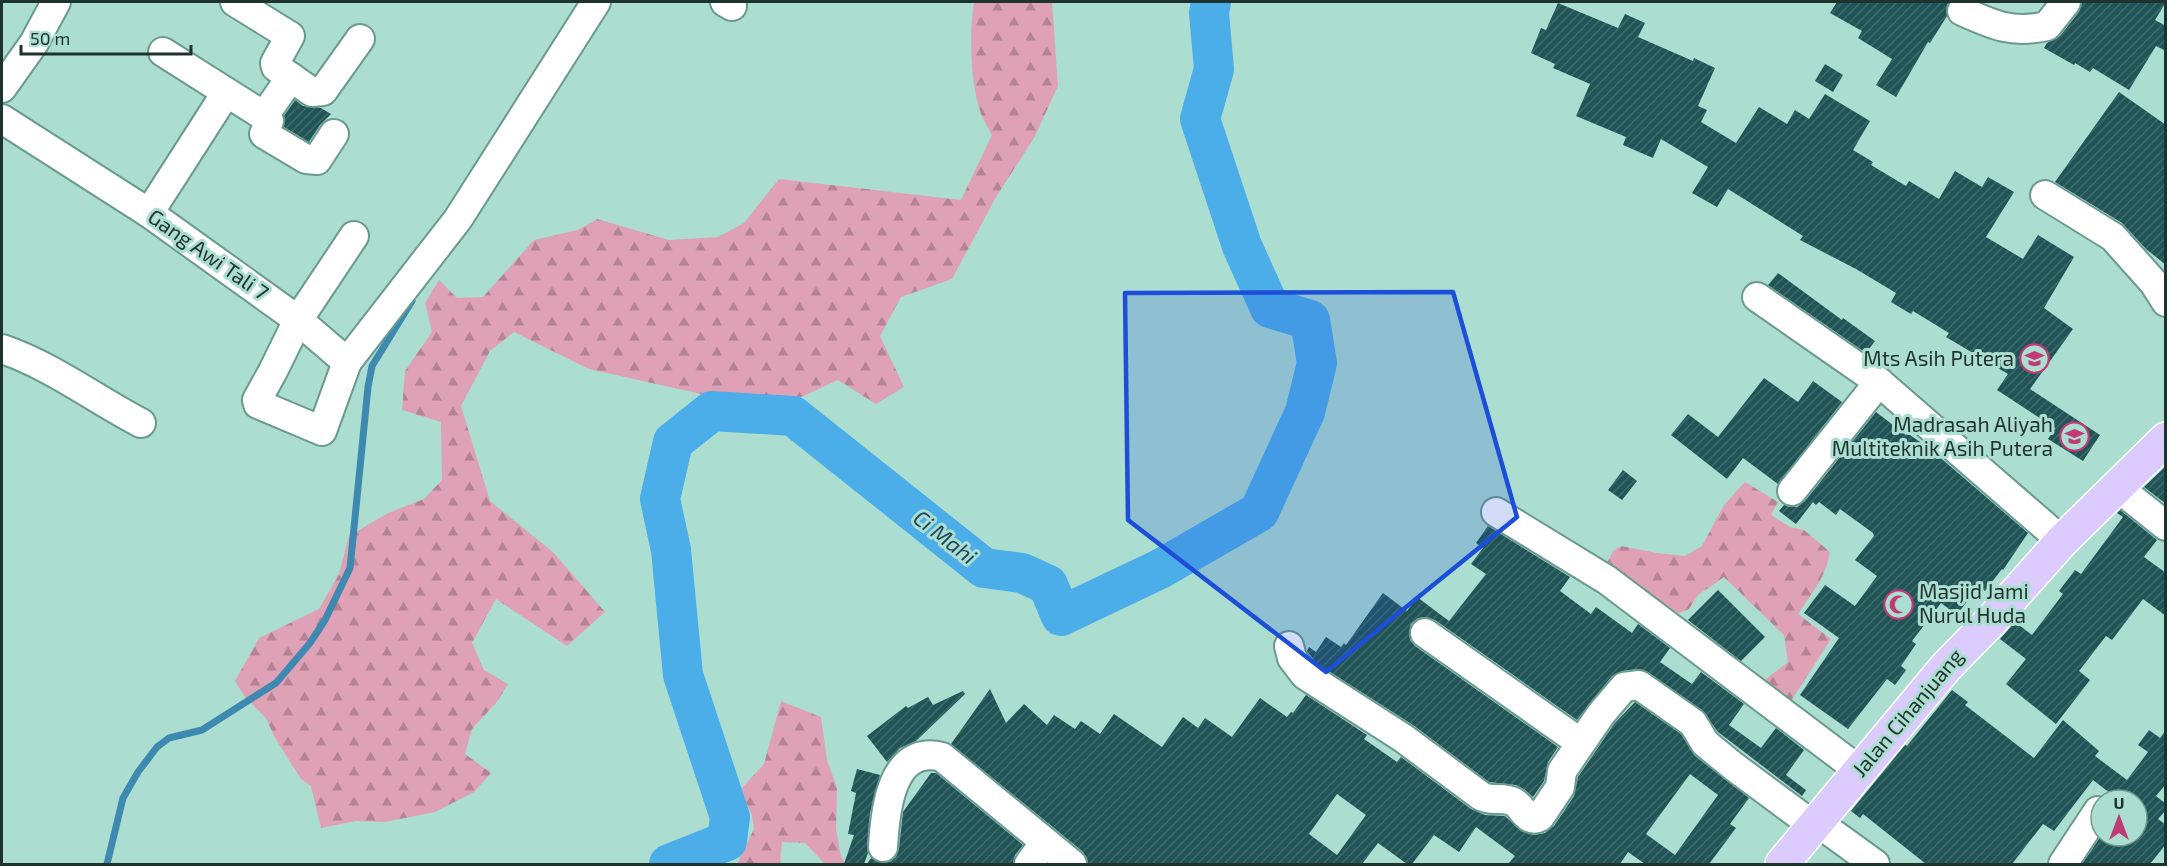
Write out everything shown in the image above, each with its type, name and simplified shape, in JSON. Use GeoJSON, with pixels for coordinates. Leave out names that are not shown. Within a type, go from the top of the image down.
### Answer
{"type":"FeatureCollection","features":[{"type":"Feature","properties":{"kind":"main road","name":"Jalan Cihanjuang"},"geometry":{"type":"LineString","coordinates":[[1782,864],[1946,667],[2115,486],[2166,439]]}},
{"type":"Feature","properties":{"kind":"street"},"geometry":{"type":"LineString","coordinates":[[2,88],[34,43],[56,2]]}},
{"type":"Feature","properties":{"kind":"street"},"geometry":{"type":"LineString","coordinates":[[235,2],[290,36],[275,63],[276,67],[312,92],[322,91],[360,39]]}},
{"type":"Feature","properties":{"kind":"street"},"geometry":{"type":"LineString","coordinates":[[354,236],[298,320],[257,400],[258,404],[322,430],[346,362],[458,219],[596,2]]}},
{"type":"Feature","properties":{"kind":"street"},"geometry":{"type":"LineString","coordinates":[[1962,11],[1997,27],[2035,29],[2047,26],[2066,2]]}},
{"type":"Feature","properties":{"kind":"street"},"geometry":{"type":"LineString","coordinates":[[163,52],[264,116],[269,121],[264,134],[312,161],[317,160],[334,134]]}},
{"type":"Feature","properties":{"kind":"street"},"geometry":{"type":"LineString","coordinates":[[264,116],[291,77]]}},
{"type":"Feature","properties":{"kind":"street"},"geometry":{"type":"LineString","coordinates":[[149,213],[225,93]]}},
{"type":"Feature","properties":{"kind":"street","name":"Gang Awi Tali 7"},"geometry":{"type":"LineString","coordinates":[[2,119],[149,213],[298,320],[346,362]]}},
{"type":"Feature","properties":{"kind":"street"},"geometry":{"type":"LineString","coordinates":[[2045,195],[2112,237],[2154,283],[2166,302]]}},
{"type":"Feature","properties":{"kind":"street"},"geometry":{"type":"LineString","coordinates":[[1757,297],[1879,382],[2062,542]]}},
{"type":"Feature","properties":{"kind":"street"},"geometry":{"type":"LineString","coordinates":[[2,349],[69,381],[141,423]]}},
{"type":"Feature","properties":{"kind":"street"},"geometry":{"type":"LineString","coordinates":[[1792,491],[1879,382]]}},
{"type":"Feature","properties":{"kind":"street"},"geometry":{"type":"LineString","coordinates":[[2115,486],[2166,526]]}},
{"type":"Feature","properties":{"kind":"street"},"geometry":{"type":"LineString","coordinates":[[1497,512],[1607,580],[1860,771]]}},
{"type":"Feature","properties":{"kind":"street"},"geometry":{"type":"LineString","coordinates":[[1425,633],[1581,743]]}},
{"type":"Feature","properties":{"kind":"street"},"geometry":{"type":"LineString","coordinates":[[1289,646],[1292,658],[1305,675],[1403,738],[1481,796],[1486,799],[1510,800],[1532,819],[1540,817],[1558,792],[1562,771],[1624,687],[1639,685],[1693,723],[1705,743],[1732,766],[1875,864]]}},
{"type":"Feature","properties":{"kind":"street"},"geometry":{"type":"LineString","coordinates":[[883,847],[884,828],[898,774],[905,765],[922,755],[942,758],[1037,853],[1072,864]]}},
{"type":"Feature","properties":{"kind":"street"},"geometry":{"type":"LineString","coordinates":[[2063,864],[2089,825]]}},
{"type":"Feature","properties":{"kind":"highlighted area"},"geometry":{"type":"Polygon","coordinates":[[[1453,292],[1517,517],[1326,672],[1128,520],[1125,293],[1453,292]]]}},
{"type":"Feature","properties":{"kind":"green space"},"geometry":{"type":"Polygon","coordinates":[[[974,2],[1052,2],[1058,86],[1034,138],[996,197],[952,279],[901,297],[880,336],[904,387],[876,404],[838,380],[773,410],[589,369],[514,332],[490,351],[461,406],[490,501],[554,553],[605,612],[567,646],[496,599],[472,643],[484,670],[508,684],[496,703],[472,729],[465,754],[491,773],[474,792],[435,812],[385,822],[356,821],[321,828],[311,786],[301,779],[275,738],[266,718],[245,697],[235,681],[259,638],[319,609],[339,574],[349,536],[388,513],[424,499],[442,480],[441,422],[402,410],[405,371],[432,332],[425,303],[439,280],[457,298],[483,297],[534,240],[578,230],[597,219],[669,240],[718,237],[744,223],[779,179],[961,200],[992,135],[981,114],[975,88],[971,43],[974,2]]]}},
{"type":"Feature","properties":{"kind":"green space"},"geometry":{"type":"Polygon","coordinates":[[[1745,482],[1778,502],[1771,515],[1790,527],[1804,530],[1830,552],[1822,577],[1798,614],[1831,639],[1789,704],[1758,685],[1788,662],[1784,635],[1724,577],[1698,595],[1689,609],[1679,613],[1652,601],[1607,563],[1613,551],[1621,546],[1685,556],[1702,546],[1724,505],[1745,482]]]}},
{"type":"Feature","properties":{"kind":"green space"},"geometry":{"type":"Polygon","coordinates":[[[781,701],[821,717],[827,760],[837,788],[836,829],[841,857],[846,864],[825,864],[805,843],[782,842],[780,864],[737,864],[754,829],[752,815],[740,790],[764,764],[781,701]]]}},
{"type":"Feature","properties":{"kind":"building"},"geometry":{"type":"Polygon","coordinates":[[[1837,2],[1949,2],[1947,16],[1930,43],[1928,42],[1896,97],[1876,85],[1892,59],[1858,38],[1862,31],[1830,13],[1837,2]]]}},
{"type":"Feature","properties":{"kind":"building"},"geometry":{"type":"Polygon","coordinates":[[[2082,2],[2166,2],[2155,20],[2166,26],[2166,51],[2156,46],[2129,90],[2093,68],[2090,72],[2044,48],[2047,43],[2060,36],[2079,12],[2082,2]]]}},
{"type":"Feature","properties":{"kind":"building"},"geometry":{"type":"Polygon","coordinates":[[[1558,3],[1618,28],[1625,14],[1645,23],[1638,37],[1715,68],[1698,106],[1707,110],[1701,122],[1736,143],[1759,107],[1787,124],[1795,110],[1809,119],[1825,94],[1870,121],[1853,150],[1873,162],[1871,165],[1906,186],[1909,181],[1939,199],[1955,171],[1982,187],[1988,177],[2014,192],[1986,237],[2023,259],[2038,235],[2074,257],[2044,308],[2073,329],[2030,389],[2100,435],[2083,461],[2048,439],[2055,428],[1997,390],[2008,374],[1946,337],[1949,333],[1913,311],[1911,314],[1891,302],[1896,293],[1800,240],[1803,236],[1728,189],[1717,207],[1692,193],[1708,167],[1661,139],[1653,158],[1623,145],[1626,137],[1576,116],[1590,84],[1553,68],[1555,64],[1531,53],[1541,28],[1546,30],[1558,3]]]}},
{"type":"Feature","properties":{"kind":"building"},"geometry":{"type":"Polygon","coordinates":[[[1825,64],[1843,75],[1833,92],[1815,81],[1825,64]]]}},
{"type":"Feature","properties":{"kind":"building"},"geometry":{"type":"Polygon","coordinates":[[[2119,92],[2166,125],[2166,265],[2146,249],[2122,223],[2055,182],[2119,92]]]}},
{"type":"Feature","properties":{"kind":"building"},"geometry":{"type":"Polygon","coordinates":[[[295,100],[303,106],[321,108],[331,114],[320,125],[309,142],[284,127],[284,116],[295,100]]]}},
{"type":"Feature","properties":{"kind":"building"},"geometry":{"type":"Polygon","coordinates":[[[1778,273],[1875,341],[1866,353],[1768,285],[1778,273]]]}},
{"type":"Feature","properties":{"kind":"building"},"geometry":{"type":"Polygon","coordinates":[[[1764,378],[1798,402],[1813,381],[1842,402],[1778,484],[1743,458],[1727,479],[1671,435],[1688,414],[1718,437],[1764,378]]]}},
{"type":"Feature","properties":{"kind":"building"},"geometry":{"type":"Polygon","coordinates":[[[1876,412],[1906,435],[1907,433],[1929,448],[2028,533],[2003,570],[1985,591],[1978,586],[1957,615],[1941,603],[1912,641],[1916,644],[1901,666],[1906,670],[1895,685],[1887,679],[1848,729],[1800,695],[1839,638],[1804,613],[1825,585],[1855,606],[1877,576],[1855,560],[1874,536],[1840,509],[1836,515],[1819,502],[1816,505],[1813,502],[1796,524],[1779,511],[1784,505],[1797,507],[1805,501],[1876,412]]]}},
{"type":"Feature","properties":{"kind":"building"},"geometry":{"type":"Polygon","coordinates":[[[2166,466],[2166,504],[2144,487],[2166,466]]]}},
{"type":"Feature","properties":{"kind":"building"},"geometry":{"type":"Polygon","coordinates":[[[1623,470],[1637,481],[1622,500],[1608,490],[1623,470]]]}},
{"type":"Feature","properties":{"kind":"building"},"geometry":{"type":"Polygon","coordinates":[[[2120,510],[2157,540],[2144,557],[2166,573],[2166,616],[2143,599],[2112,640],[2106,636],[2079,671],[2090,680],[2056,724],[2006,684],[2026,659],[2000,639],[2015,622],[2032,635],[2063,594],[2059,591],[2075,570],[2081,574],[2123,517],[2117,513],[2120,510]]]}},
{"type":"Feature","properties":{"kind":"building"},"geometry":{"type":"Polygon","coordinates":[[[1488,526],[1570,577],[1560,591],[1591,614],[1596,607],[1632,633],[1638,624],[1670,648],[1660,662],[1692,684],[1701,672],[1744,704],[1729,725],[1761,748],[1776,728],[1804,750],[1786,775],[1806,790],[1802,796],[1718,732],[1702,710],[1648,672],[1637,669],[1622,671],[1612,676],[1577,720],[1435,620],[1426,617],[1418,618],[1411,624],[1409,632],[1410,640],[1415,646],[1558,747],[1548,762],[1544,781],[1533,797],[1516,785],[1489,782],[1413,725],[1316,663],[1307,651],[1309,647],[1316,652],[1326,637],[1341,647],[1344,643],[1346,645],[1383,593],[1407,611],[1417,597],[1449,621],[1486,574],[1471,564],[1483,548],[1476,543],[1488,526]]]}},
{"type":"Feature","properties":{"kind":"building"},"geometry":{"type":"Polygon","coordinates":[[[1718,590],[1765,637],[1741,661],[1688,620],[1718,590]]]}},
{"type":"Feature","properties":{"kind":"building"},"geometry":{"type":"Polygon","coordinates":[[[990,689],[1006,723],[1024,704],[1047,725],[1054,715],[1075,729],[1081,721],[1100,734],[1114,714],[1162,747],[1183,717],[1198,728],[1205,718],[1232,737],[1260,698],[1287,717],[1291,712],[1293,713],[1306,695],[1367,735],[1364,739],[1397,762],[1401,757],[1471,809],[1485,815],[1505,816],[1521,831],[1534,835],[1545,833],[1554,826],[1574,796],[1578,777],[1614,724],[1635,702],[1681,734],[1695,756],[1749,798],[1730,824],[1736,828],[1709,864],[1645,864],[1628,852],[1620,864],[1508,864],[1515,856],[1476,827],[1459,852],[1434,835],[1412,864],[1407,864],[1378,843],[1362,864],[1088,864],[1082,851],[951,744],[990,689]],[[1690,774],[1646,834],[1675,855],[1718,795],[1690,774]],[[1337,794],[1309,834],[1337,855],[1366,815],[1337,794]]]}},
{"type":"Feature","properties":{"kind":"building"},"geometry":{"type":"Polygon","coordinates":[[[1952,690],[1968,702],[1965,705],[2034,758],[2063,720],[2099,751],[2095,756],[2127,780],[2148,752],[2138,745],[2149,730],[2160,738],[2166,730],[2166,784],[2156,796],[2166,804],[2166,810],[2158,819],[2166,825],[2166,844],[2150,864],[2082,864],[2093,848],[2149,848],[2149,788],[2103,788],[2093,780],[2054,831],[2043,824],[2012,864],[1926,864],[1863,814],[1860,818],[1851,811],[1905,745],[1907,746],[1952,690]]]}},
{"type":"Feature","properties":{"kind":"building"},"geometry":{"type":"Polygon","coordinates":[[[963,691],[965,694],[916,741],[900,748],[887,762],[867,736],[906,706],[908,708],[928,697],[933,705],[963,691]]]}},
{"type":"Feature","properties":{"kind":"building"},"geometry":{"type":"Polygon","coordinates":[[[857,769],[880,775],[870,813],[868,853],[864,864],[844,864],[854,835],[848,834],[856,793],[851,791],[857,769]]]}},
{"type":"Feature","properties":{"kind":"building"},"geometry":{"type":"Polygon","coordinates":[[[931,773],[936,773],[1023,845],[1015,855],[1013,864],[867,864],[871,858],[882,863],[890,862],[896,857],[903,812],[931,773]]]}},
{"type":"Feature","properties":{"kind":"waterway","name":"Ci Mahi"},"geometry":{"type":"LineString","coordinates":[[669,864],[727,841],[730,817],[683,675],[671,550],[660,499],[673,442],[712,411],[793,416],[984,568],[1022,573],[1048,585],[1061,616],[1160,569],[1259,512],[1305,412],[1317,363],[1310,320],[1270,308],[1242,246],[1200,119],[1214,69],[1209,13],[1211,2]]}},
{"type":"Feature","properties":{"kind":"waterway"},"geometry":{"type":"LineString","coordinates":[[107,864],[123,798],[138,772],[157,747],[169,738],[202,730],[276,683],[310,643],[325,620],[350,568],[372,366],[412,301]]}},
{"type":"Feature","properties":{"kind":"place","name":"Mts Asih Putera"},"geometry":{"type":"Point","coordinates":[2035,359]}},
{"type":"Feature","properties":{"kind":"place","name":"Madrasah Aliyah Multiteknik Asih Putera"},"geometry":{"type":"Point","coordinates":[2074,437]}},
{"type":"Feature","properties":{"kind":"place","name":"Masjid Jami Nurul Huda"},"geometry":{"type":"Point","coordinates":[1898,604]}}]}
